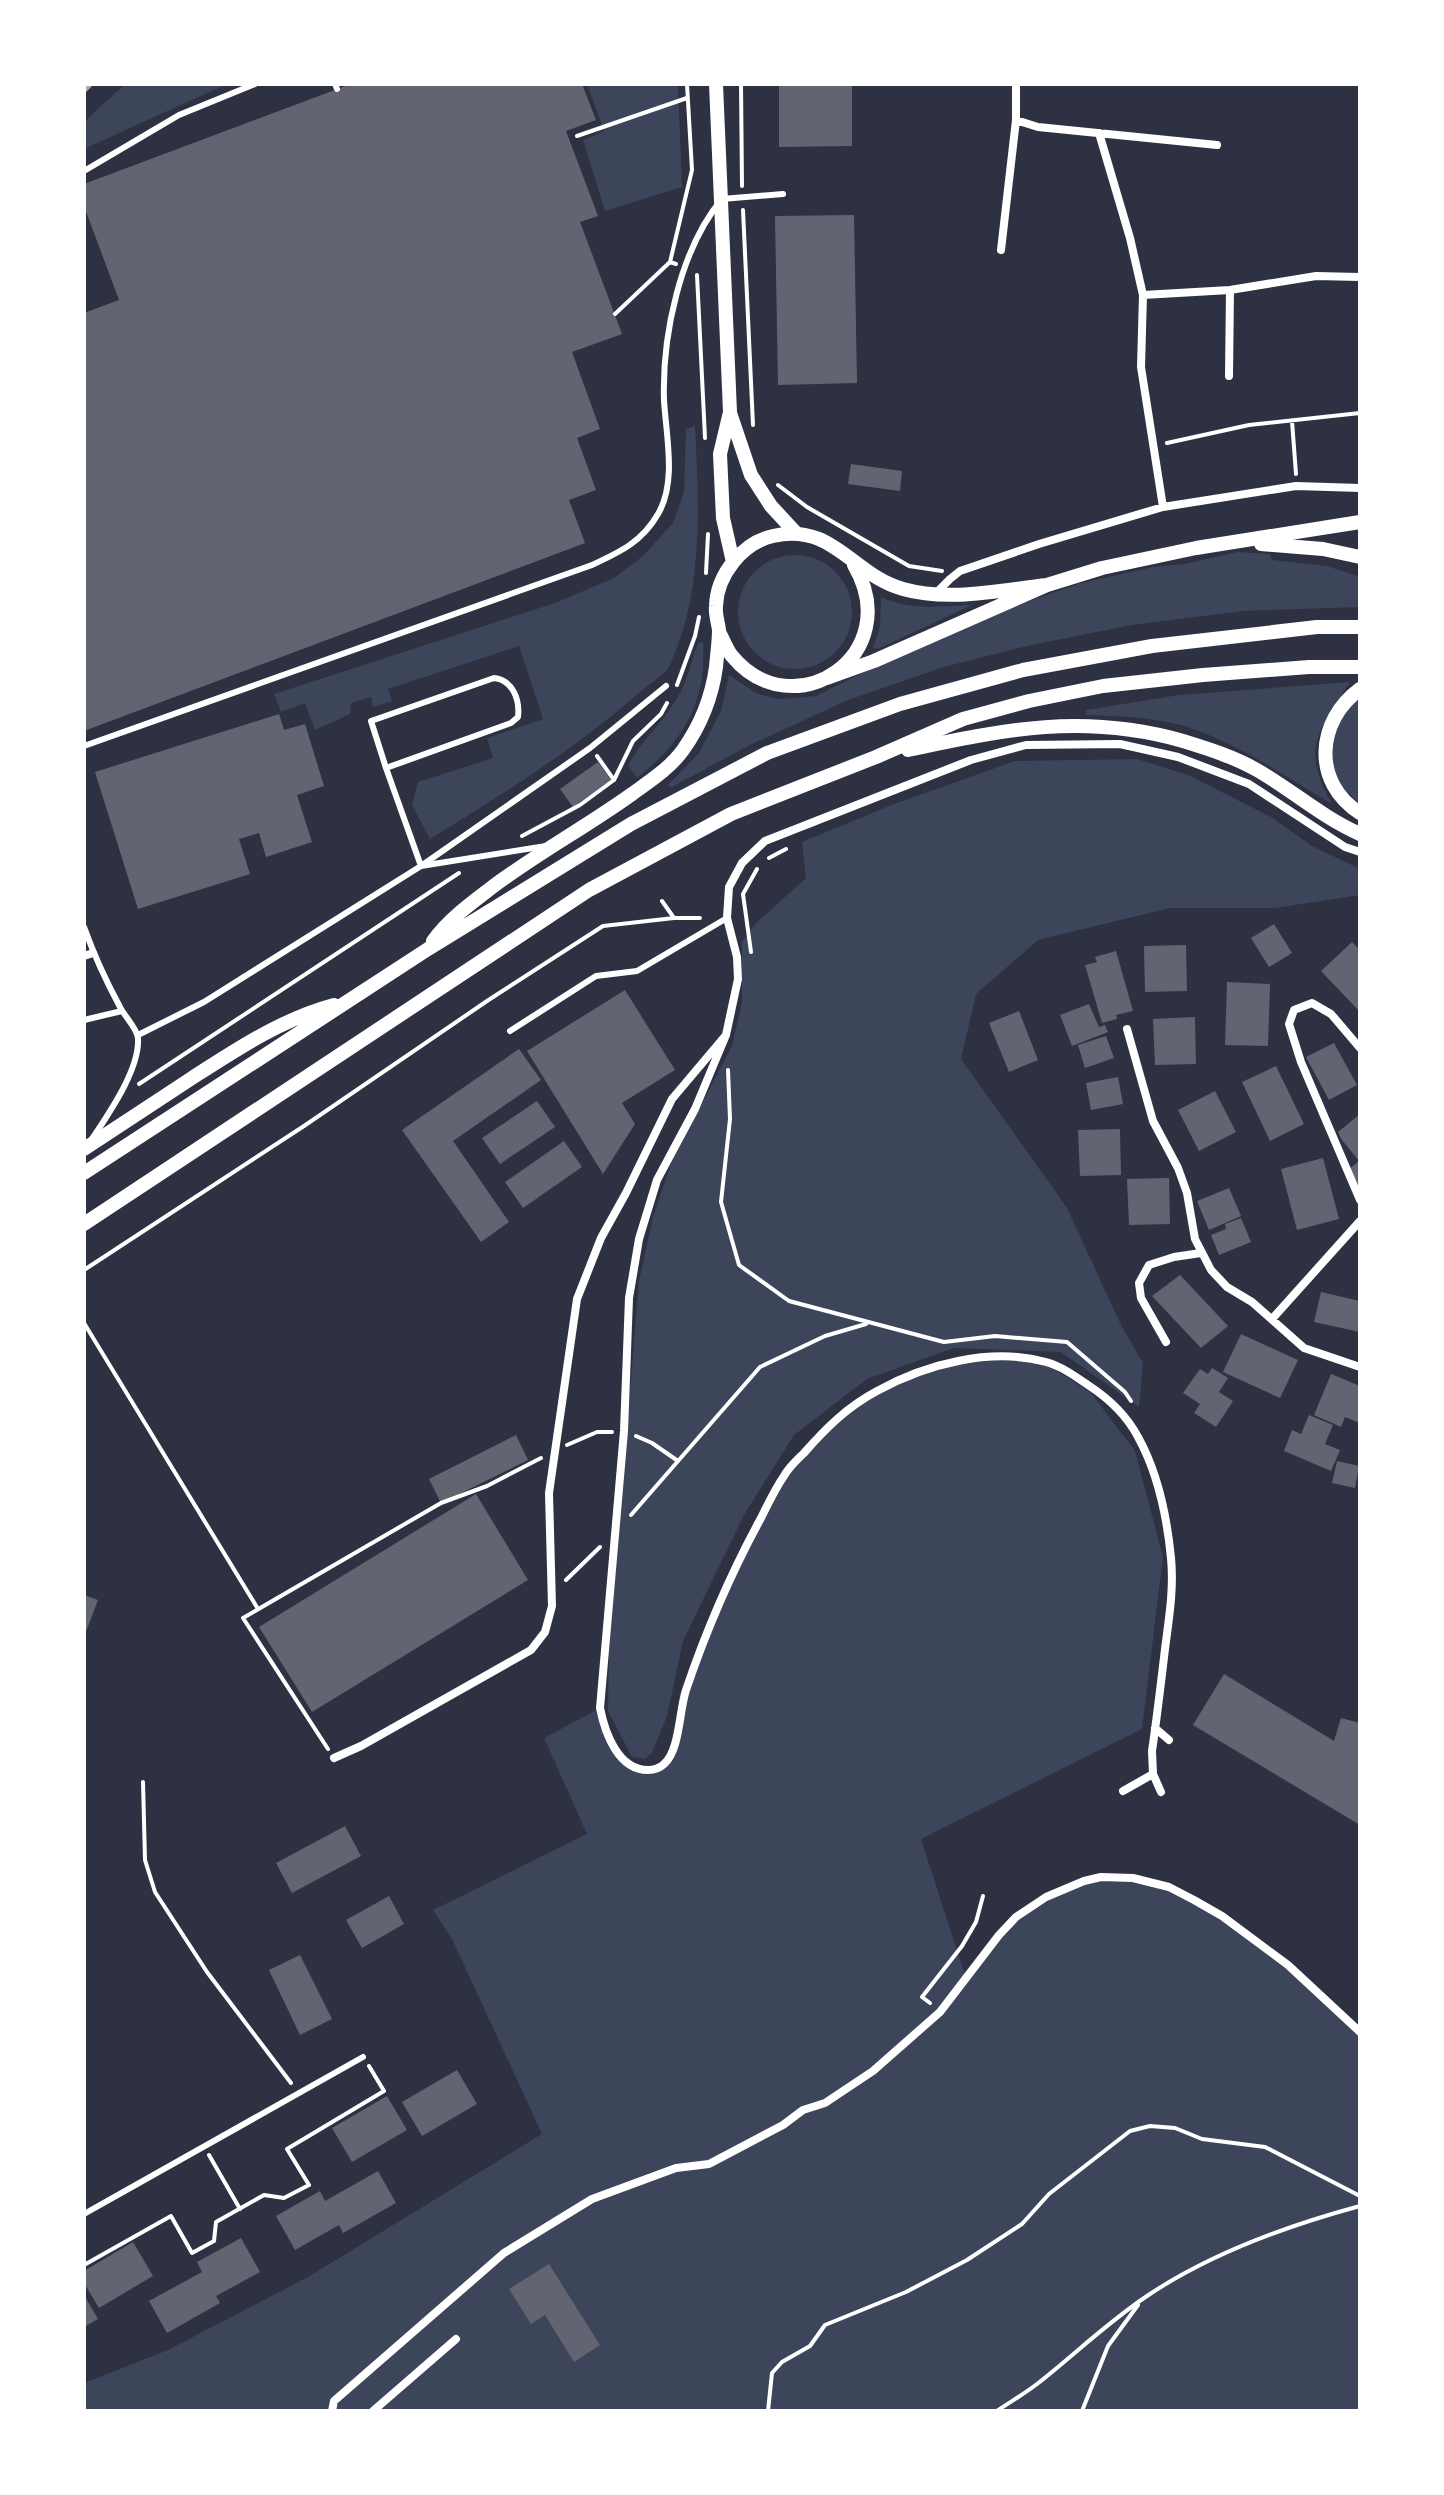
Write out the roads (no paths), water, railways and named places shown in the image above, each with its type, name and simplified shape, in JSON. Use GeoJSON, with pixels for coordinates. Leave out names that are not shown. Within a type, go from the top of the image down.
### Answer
{"type":"FeatureCollection","features":[{"type":"Feature","properties":{"kind":"street"},"geometry":{"type":"LineString","coordinates":[[716,84],[730,412],[720,454],[723,518],[733,562]]}},
{"type":"Feature","properties":{"kind":"street"},"geometry":{"type":"LineString","coordinates":[[1001,250],[1016,120],[1016,84]]}},
{"type":"Feature","properties":{"kind":"street"},"geometry":{"type":"LineString","coordinates":[[1016,120],[1038,127],[1217,145]]}},
{"type":"Feature","properties":{"kind":"street"},"geometry":{"type":"LineString","coordinates":[[1099,133],[1143,295],[1141,367],[1163,507]]}},
{"type":"Feature","properties":{"kind":"street"},"geometry":{"type":"LineString","coordinates":[[1143,295],[1230,290],[1316,276],[1360,277]]}},
{"type":"Feature","properties":{"kind":"street"},"geometry":{"type":"LineString","coordinates":[[1229,376],[1230,290]]}},
{"type":"Feature","properties":{"kind":"street"},"geometry":{"type":"LineString","coordinates":[[730,412],[751,475],[771,506],[796,533]]}},
{"type":"Feature","properties":{"kind":"street"},"geometry":{"type":"LineString","coordinates":[[935,594],[960,571],[1163,507],[1296,486],[1360,488]]}},
{"type":"Feature","properties":{"kind":"street"},"geometry":{"type":"LineString","coordinates":[[719,630],[730,655],[750,673],[774,684],[801,686],[874,661],[1047,585],[1102,568],[1153,556],[1360,522]]}},
{"type":"Feature","properties":{"kind":"street"},"geometry":{"type":"LineString","coordinates":[[1334,525],[1360,532]]}},
{"type":"Feature","properties":{"kind":"street"},"geometry":{"type":"LineString","coordinates":[[428,949],[441,930],[464,908],[553,844],[654,778],[681,753],[707,706],[716,669],[719,630],[716,606],[721,583],[733,562],[750,546],[772,536],[796,533],[818,537],[838,548],[854,563],[900,589],[935,594],[1047,585]]}},
{"type":"Feature","properties":{"kind":"street"},"geometry":{"type":"LineString","coordinates":[[1229,543],[1289,545],[1360,557]]}},
{"type":"Feature","properties":{"kind":"street"},"geometry":{"type":"LineString","coordinates":[[827,678],[856,653],[865,636],[869,617],[868,598],[854,563]]}},
{"type":"Feature","properties":{"kind":"street"},"geometry":{"type":"LineString","coordinates":[[84,1173],[428,949],[631,824],[767,753],[900,704],[1023,670],[1152,646],[1317,627],[1360,627]]}},
{"type":"Feature","properties":{"kind":"street"},"geometry":{"type":"LineString","coordinates":[[84,1224],[589,890],[731,814],[963,719],[1029,701],[1103,686],[1203,675],[1309,667],[1360,667]]}},
{"type":"Feature","properties":{"kind":"street"},"geometry":{"type":"LineString","coordinates":[[1360,689],[1337,711],[1328,728],[1325,743],[1329,776],[1337,793],[1360,813]]}},
{"type":"Feature","properties":{"kind":"street"},"geometry":{"type":"LineString","coordinates":[[876,757],[1028,728],[1072,725],[1151,732],[1227,756],[1255,769],[1360,834]]}},
{"type":"Feature","properties":{"kind":"street"},"geometry":{"type":"LineString","coordinates":[[1161,1792],[1153,1774],[1152,1751],[1173,1590],[1167,1524],[1158,1485],[1137,1435],[1117,1408],[1073,1375],[1049,1363],[1026,1357],[978,1358],[927,1369],[877,1390],[841,1413],[785,1474],[745,1547],[695,1663],[680,1709],[675,1746],[670,1758],[662,1767],[651,1770],[634,1768],[622,1759],[604,1727],[600,1708],[624,1431],[629,1298],[639,1239],[657,1180],[695,1109],[726,1035],[738,979],[737,957],[727,918],[729,887],[742,863],[765,841],[944,770],[1026,745],[1120,744],[1178,757],[1249,784],[1345,847],[1360,852]]}},
{"type":"Feature","properties":{"kind":"street"},"geometry":{"type":"LineString","coordinates":[[86,1148],[237,1049],[281,1025],[316,1010],[346,1002]]}},
{"type":"Feature","properties":{"kind":"street"},"geometry":{"type":"LineString","coordinates":[[1360,1048],[1331,1014],[1312,1003],[1294,1010],[1289,1024],[1301,1062],[1360,1200]]}},
{"type":"Feature","properties":{"kind":"street"},"geometry":{"type":"LineString","coordinates":[[1127,1029],[1153,1121],[1178,1168],[1187,1193],[1195,1239],[1211,1270],[1227,1287],[1272,1319],[1304,1348],[1360,1367]]}},
{"type":"Feature","properties":{"kind":"street"},"geometry":{"type":"LineString","coordinates":[[334,1758],[361,1746],[531,1650],[545,1632],[550,1619],[552,1594],[549,1493],[577,1299],[601,1238],[672,1099],[726,1035]]}},
{"type":"Feature","properties":{"kind":"street"},"geometry":{"type":"LineString","coordinates":[[1272,1319],[1360,1221]]}},
{"type":"Feature","properties":{"kind":"street"},"geometry":{"type":"LineString","coordinates":[[1166,1342],[1141,1298],[1139,1283],[1149,1265],[1201,1253]]}},
{"type":"Feature","properties":{"kind":"street"},"geometry":{"type":"LineString","coordinates":[[1155,1728],[1169,1740]]}},
{"type":"Feature","properties":{"kind":"street"},"geometry":{"type":"LineString","coordinates":[[1123,1791],[1153,1774]]}},
{"type":"Feature","properties":{"kind":"street"},"geometry":{"type":"LineString","coordinates":[[332,2411],[334,2401],[504,2253],[592,2199],[676,2168],[709,2164],[783,2125],[803,2110],[825,2103],[873,2071],[940,2012],[999,1935],[1029,1906],[1084,1881],[1117,1876],[1169,1887],[1222,1916],[1288,1965],[1360,2032]]}},
{"type":"Feature","properties":{"kind":"street"},"geometry":{"type":"LineString","coordinates":[[373,2411],[456,2339]]}},
{"type":"Feature","properties":{"kind":"lane"},"geometry":{"type":"LineString","coordinates":[[84,171],[179,115],[255,84]]}},
{"type":"Feature","properties":{"kind":"lane"},"geometry":{"type":"LineString","coordinates":[[84,746],[592,565],[625,550],[647,530],[666,495],[665,356],[672,315],[697,233],[722,199],[783,194]]}},
{"type":"Feature","properties":{"kind":"lane"},"geometry":{"type":"LineString","coordinates":[[386,768],[511,723],[518,717],[519,707],[510,684],[504,679],[494,678],[371,721],[386,768],[421,866]]}},
{"type":"Feature","properties":{"kind":"lane"},"geometry":{"type":"LineString","coordinates":[[138,1035],[204,1002],[421,866],[590,748],[666,686]]}},
{"type":"Feature","properties":{"kind":"lane"},"geometry":{"type":"LineString","coordinates":[[421,866],[553,844]]}},
{"type":"Feature","properties":{"kind":"lane"},"geometry":{"type":"LineString","coordinates":[[510,1031],[596,976],[637,971],[727,918]]}},
{"type":"Feature","properties":{"kind":"lane"},"geometry":{"type":"LineString","coordinates":[[84,927],[89,955],[138,1035],[136,1059],[117,1099],[86,1148]]}},
{"type":"Feature","properties":{"kind":"lane"},"geometry":{"type":"LineString","coordinates":[[84,1020],[122,1011]]}},
{"type":"Feature","properties":{"kind":"lane"},"geometry":{"type":"LineString","coordinates":[[84,2214],[363,2057]]}},
{"type":"Feature","properties":{"kind":"railway"},"geometry":{"type":"LineString","coordinates":[[84,90],[90,84]]}}]}
